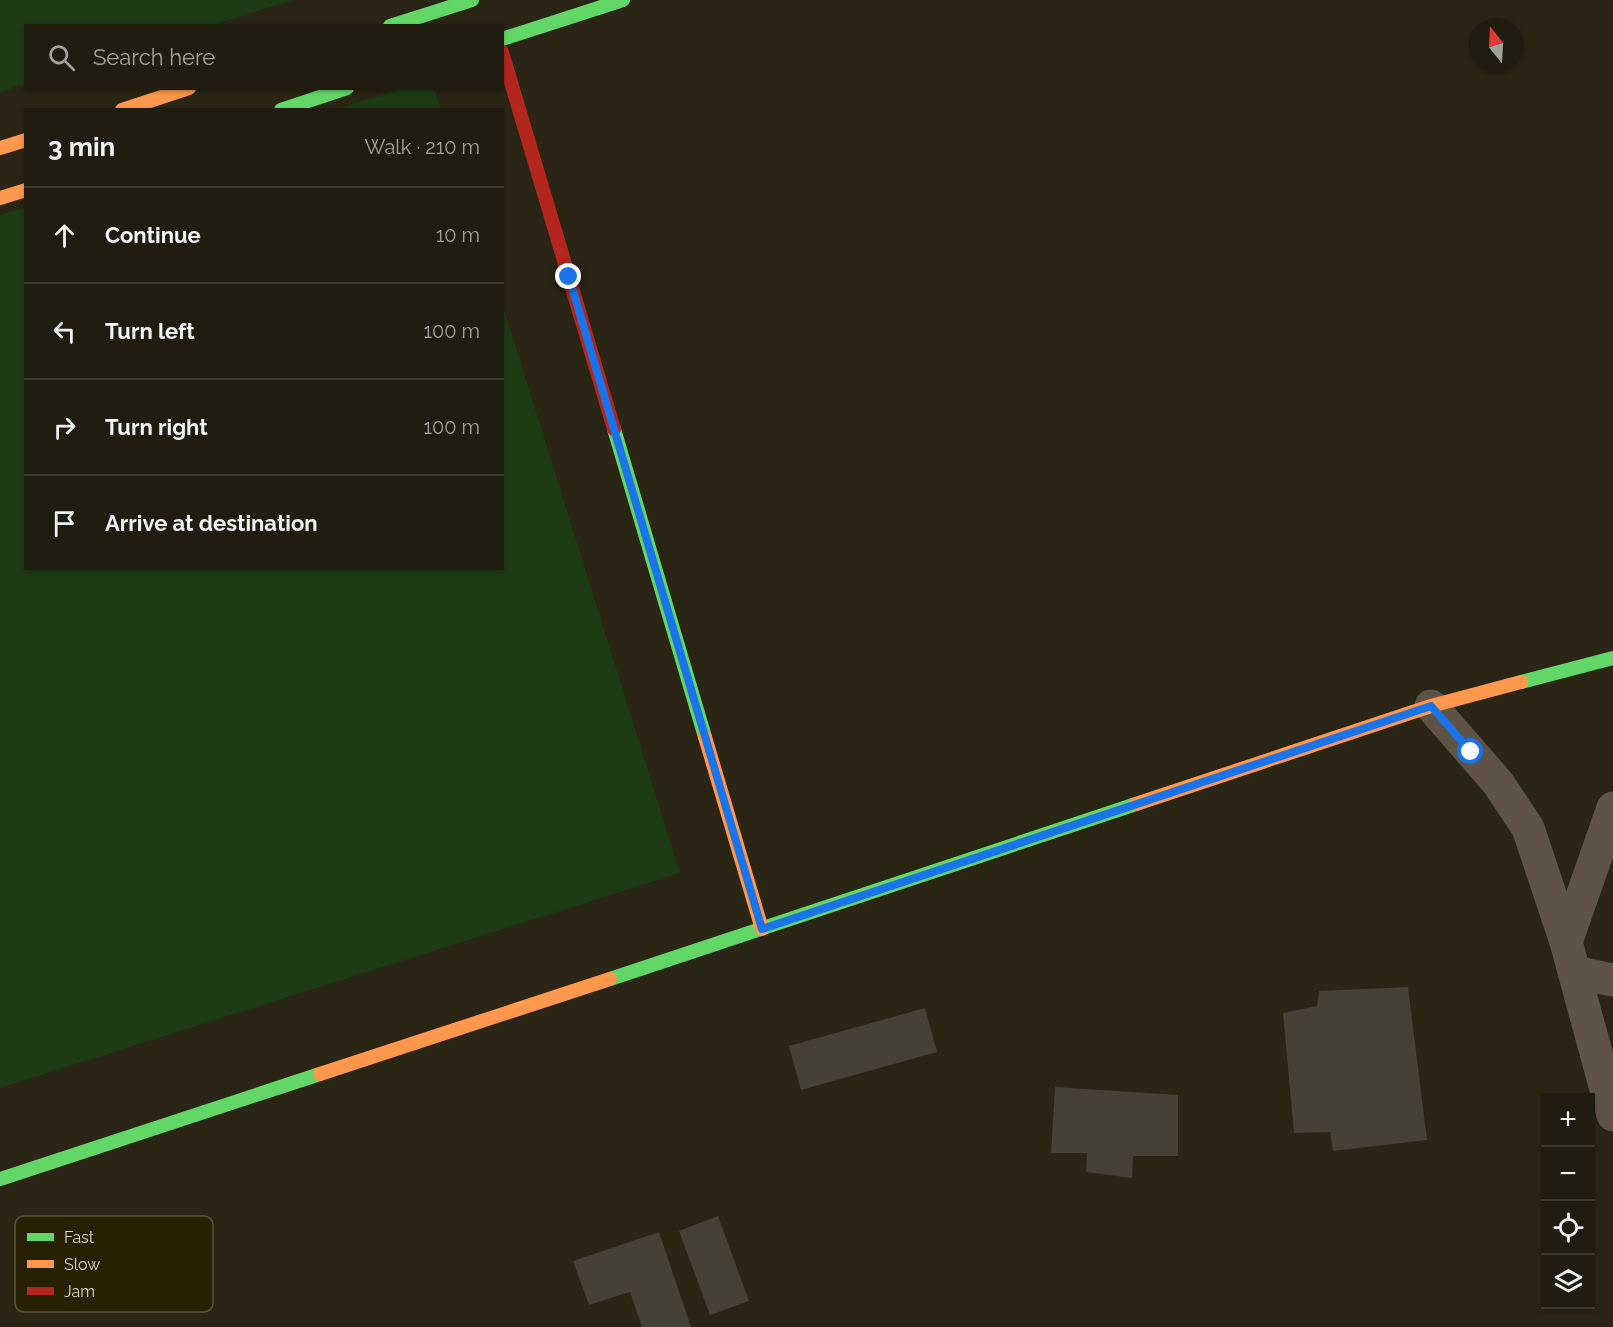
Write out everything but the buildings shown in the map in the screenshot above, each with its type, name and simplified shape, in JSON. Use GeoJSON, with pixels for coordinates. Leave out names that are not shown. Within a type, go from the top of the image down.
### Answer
{"type":"FeatureCollection","features":[{"type":"Feature","properties":{"kind":"street"},"geometry":{"type":"LineString","coordinates":[[394,24],[432,6],[472,0]]}},
{"type":"Feature","properties":{"kind":"street"},"geometry":{"type":"LineString","coordinates":[[504,38],[623,0]]}},
{"type":"Feature","properties":{"kind":"street"},"geometry":{"type":"LineString","coordinates":[[504,59],[762,929]]}},
{"type":"Feature","properties":{"kind":"street"},"geometry":{"type":"LineString","coordinates":[[128,108],[183,90]]}},
{"type":"Feature","properties":{"kind":"street"},"geometry":{"type":"LineString","coordinates":[[286,108],[341,90]]}},
{"type":"Feature","properties":{"kind":"street"},"geometry":{"type":"LineString","coordinates":[[0,148],[24,141]]}},
{"type":"Feature","properties":{"kind":"street"},"geometry":{"type":"LineString","coordinates":[[0,198],[24,191]]}},
{"type":"Feature","properties":{"kind":"street"},"geometry":{"type":"LineString","coordinates":[[0,1179],[1431,706],[1613,658]]}},
{"type":"Feature","properties":{"kind":"street"},"geometry":{"type":"LineString","coordinates":[[1431,706],[1498,783],[1528,828],[1570,957],[1613,1115]]}},
{"type":"Feature","properties":{"kind":"street"},"geometry":{"type":"LineString","coordinates":[[1570,957],[1613,808]]}},
{"type":"Feature","properties":{"kind":"street"},"geometry":{"type":"LineString","coordinates":[[1570,957],[1613,980]]}},
{"type":"Feature","properties":{"kind":"green space"},"geometry":{"type":"Polygon","coordinates":[[[0,0],[293,0],[215,24],[24,24],[24,84],[0,92],[0,0]]]}},
{"type":"Feature","properties":{"kind":"green space"},"geometry":{"type":"Polygon","coordinates":[[[399,90],[434,90],[441,108],[339,108],[399,90]]]}},
{"type":"Feature","properties":{"kind":"green space"},"geometry":{"type":"Polygon","coordinates":[[[24,207],[24,570],[504,570],[504,309],[680,873],[0,1088],[0,215],[24,207]]]}},
{"type":"Feature","properties":{"kind":"traffic: fast"},"geometry":{"type":"LineString","coordinates":[[396,24],[472,0]]}},
{"type":"Feature","properties":{"kind":"traffic: fast"},"geometry":{"type":"LineString","coordinates":[[504,38],[623,0]]}},
{"type":"Feature","properties":{"kind":"traffic: fast"},"geometry":{"type":"LineString","coordinates":[[287,108],[341,90]]}},
{"type":"Feature","properties":{"kind":"traffic: fast"},"geometry":{"type":"LineString","coordinates":[[614,429],[705,737]]}},
{"type":"Feature","properties":{"kind":"traffic: fast"},"geometry":{"type":"LineString","coordinates":[[1521,682],[1613,658]]}},
{"type":"Feature","properties":{"kind":"traffic: fast"},"geometry":{"type":"LineString","coordinates":[[610,979],[1136,804]]}},
{"type":"Feature","properties":{"kind":"traffic: fast"},"geometry":{"type":"LineString","coordinates":[[0,1179],[320,1074]]}},
{"type":"Feature","properties":{"kind":"traffic: slow"},"geometry":{"type":"LineString","coordinates":[[128,108],[183,90]]}},
{"type":"Feature","properties":{"kind":"traffic: slow"},"geometry":{"type":"LineString","coordinates":[[0,148],[24,141]]}},
{"type":"Feature","properties":{"kind":"traffic: slow"},"geometry":{"type":"LineString","coordinates":[[0,198],[24,191]]}},
{"type":"Feature","properties":{"kind":"traffic: slow"},"geometry":{"type":"LineString","coordinates":[[1136,804],[1431,706],[1521,682]]}},
{"type":"Feature","properties":{"kind":"traffic: slow"},"geometry":{"type":"LineString","coordinates":[[705,737],[762,929]]}},
{"type":"Feature","properties":{"kind":"traffic: slow"},"geometry":{"type":"LineString","coordinates":[[320,1074],[610,979]]}},
{"type":"Feature","properties":{"kind":"traffic: jam"},"geometry":{"type":"LineString","coordinates":[[504,59],[614,429]]}},
{"type":"Feature","properties":{"kind":"route"},"geometry":{"type":"LineString","coordinates":[[569,277],[762,929],[1431,706],[1471,752]]}}]}
